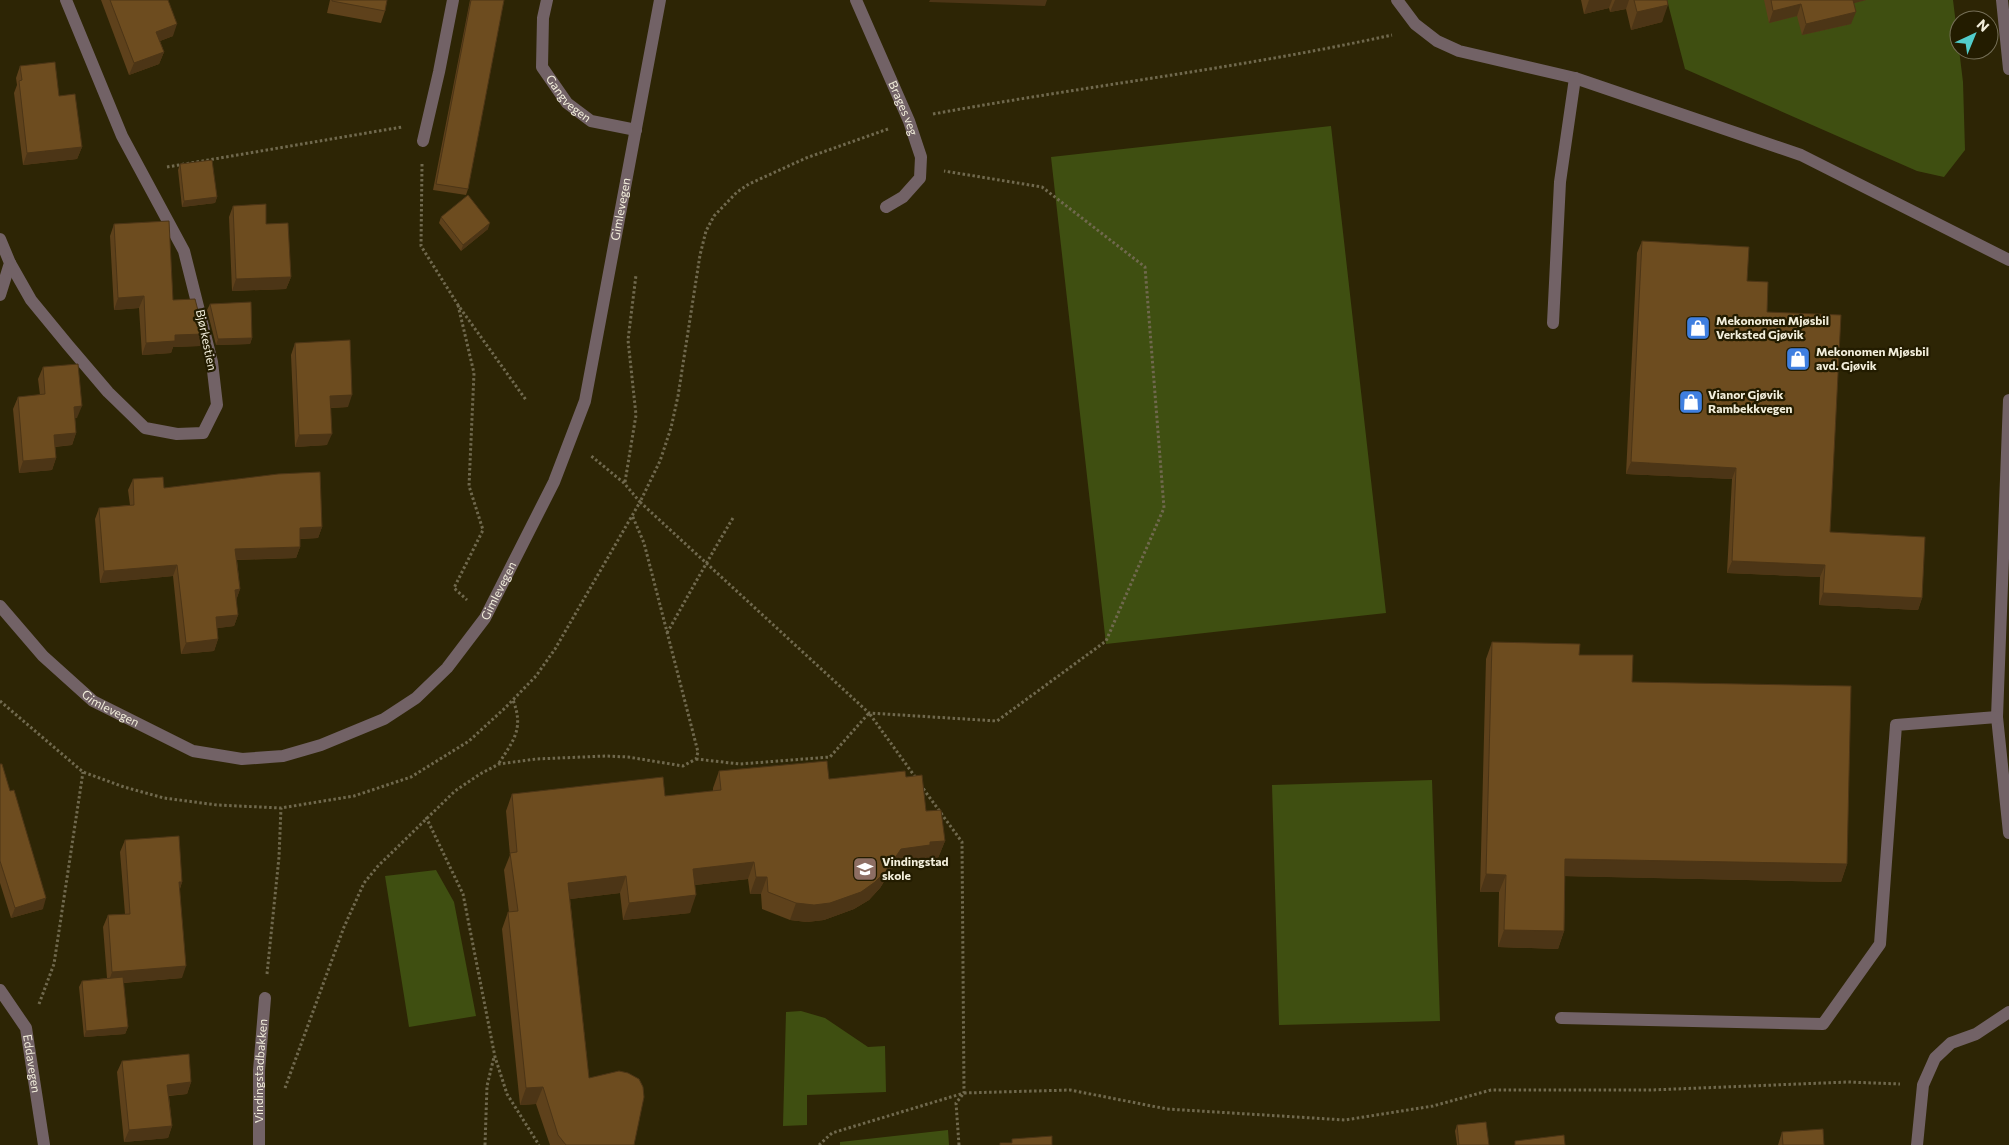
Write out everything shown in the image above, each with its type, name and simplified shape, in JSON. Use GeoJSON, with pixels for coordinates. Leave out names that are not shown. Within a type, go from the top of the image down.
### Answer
{"type":"FeatureCollection","features":[{"type":"Feature","properties":{"kind":"street","name":"Bjørkestien"},"geometry":{"type":"LineString","coordinates":[[0,239],[10,263],[31,300],[108,392],[145,428],[177,434],[203,433],[217,405],[212,362],[203,320],[184,251],[122,136],[66,0]]}},
{"type":"Feature","properties":{"kind":"street"},"geometry":{"type":"LineString","coordinates":[[423,141],[439,72],[452,0]]}},
{"type":"Feature","properties":{"kind":"street","name":"Gangvegen"},"geometry":{"type":"LineString","coordinates":[[547,0],[542,18],[542,67],[567,103],[591,122],[636,130]]}},
{"type":"Feature","properties":{"kind":"street","name":"Gimlevegen"},"geometry":{"type":"LineString","coordinates":[[0,606],[44,656],[93,701],[194,751],[242,759],[283,756],[321,745],[384,719],[416,698],[446,668],[485,618],[554,482],[585,401],[660,0]]}},
{"type":"Feature","properties":{"kind":"street","name":"Brages veg"},"geometry":{"type":"LineString","coordinates":[[856,0],[909,122],[921,157],[920,168]]}},
{"type":"Feature","properties":{"kind":"street"},"geometry":{"type":"LineString","coordinates":[[1397,0],[1416,24],[1437,41],[1459,51],[1575,78],[1802,155],[2009,260]]}},
{"type":"Feature","properties":{"kind":"street"},"geometry":{"type":"LineString","coordinates":[[2002,0],[2009,69]]}},
{"type":"Feature","properties":{"kind":"street"},"geometry":{"type":"LineString","coordinates":[[1553,323],[1560,182],[1575,78]]}},
{"type":"Feature","properties":{"kind":"street"},"geometry":{"type":"LineString","coordinates":[[886,207],[902,197],[920,178],[920,168]]}},
{"type":"Feature","properties":{"kind":"street"},"geometry":{"type":"LineString","coordinates":[[0,295],[10,263]]}},
{"type":"Feature","properties":{"kind":"street"},"geometry":{"type":"LineString","coordinates":[[2009,400],[1997,717],[2009,833]]}},
{"type":"Feature","properties":{"kind":"street"},"geometry":{"type":"LineString","coordinates":[[1562,1018],[1823,1024],[1880,944],[1896,725],[1997,717]]}},
{"type":"Feature","properties":{"kind":"street","name":"Eddavegen"},"geometry":{"type":"LineString","coordinates":[[0,990],[26,1028],[44,1145]]}},
{"type":"Feature","properties":{"kind":"street","name":"Vindingstadbakken"},"geometry":{"type":"LineString","coordinates":[[259,1145],[259,1070],[265,998]]}},
{"type":"Feature","properties":{"kind":"street"},"geometry":{"type":"LineString","coordinates":[[1917,1145],[1923,1085],[1934,1058],[1951,1043],[1976,1034],[2009,1012]]}},
{"type":"Feature","properties":{"kind":"path"},"geometry":{"type":"LineString","coordinates":[[926,116],[1033,96],[1283,56],[1386,36]]}},
{"type":"Feature","properties":{"kind":"path"},"geometry":{"type":"LineString","coordinates":[[144,176],[172,165],[427,123]]}},
{"type":"Feature","properties":{"kind":"path"},"geometry":{"type":"LineString","coordinates":[[895,126],[806,158],[749,184],[736,192],[714,216],[706,231],[700,255],[678,396],[671,428],[660,461],[640,502],[869,714],[962,842],[964,1093],[956,1103],[959,1145]]}},
{"type":"Feature","properties":{"kind":"path"},"geometry":{"type":"LineString","coordinates":[[423,141],[420,246],[458,305],[526,400]]}},
{"type":"Feature","properties":{"kind":"path"},"geometry":{"type":"LineString","coordinates":[[869,714],[997,721],[1106,641],[1164,508],[1145,267],[1042,187],[920,168]]}},
{"type":"Feature","properties":{"kind":"path"},"geometry":{"type":"LineString","coordinates":[[590,454],[624,483],[636,415],[628,340],[636,274]]}},
{"type":"Feature","properties":{"kind":"path"},"geometry":{"type":"LineString","coordinates":[[458,305],[474,374],[469,486],[483,530],[454,588],[485,618]]}},
{"type":"Feature","properties":{"kind":"path"},"geometry":{"type":"LineString","coordinates":[[632,515],[644,543],[698,752],[696,759]]}},
{"type":"Feature","properties":{"kind":"path"},"geometry":{"type":"LineString","coordinates":[[667,633],[697,581],[705,563],[733,518]]}},
{"type":"Feature","properties":{"kind":"path"},"geometry":{"type":"LineString","coordinates":[[498,764],[514,740],[518,728],[518,714],[513,700]]}},
{"type":"Feature","properties":{"kind":"path"},"geometry":{"type":"LineString","coordinates":[[284,1090],[344,927],[364,883],[426,817],[455,791],[480,774],[498,764],[536,759],[628,757],[683,766],[696,759],[740,764],[830,757],[869,714]]}},
{"type":"Feature","properties":{"kind":"path"},"geometry":{"type":"LineString","coordinates":[[26,1028],[44,996],[54,964],[83,772]]}},
{"type":"Feature","properties":{"kind":"path"},"geometry":{"type":"LineString","coordinates":[[265,998],[279,857],[281,808]]}},
{"type":"Feature","properties":{"kind":"path"},"geometry":{"type":"LineString","coordinates":[[426,817],[463,894],[494,1057],[507,1094],[539,1145]]}},
{"type":"Feature","properties":{"kind":"path"},"geometry":{"type":"LineString","coordinates":[[485,1145],[487,1086],[494,1057]]}},
{"type":"Feature","properties":{"kind":"path"},"geometry":{"type":"LineString","coordinates":[[819,1145],[832,1133],[964,1093],[1070,1090],[1167,1109],[1345,1120],[1433,1106],[1491,1090],[1651,1090],[1848,1082],[1923,1085]]}},
{"type":"Feature","properties":{"kind":"green space"},"geometry":{"type":"Polygon","coordinates":[[[1667,0],[1953,0],[1954,10],[1949,10],[1949,60],[1960,60],[1963,82],[1965,150],[1944,177],[1917,171],[1685,69],[1667,0]]]}},
{"type":"Feature","properties":{"kind":"green space"},"geometry":{"type":"Polygon","coordinates":[[[1331,126],[1386,613],[1106,644],[1051,157],[1331,126]]]}},
{"type":"Feature","properties":{"kind":"green space"},"geometry":{"type":"Polygon","coordinates":[[[1432,780],[1440,1021],[1279,1025],[1272,785],[1432,780]]]}},
{"type":"Feature","properties":{"kind":"green space"},"geometry":{"type":"Polygon","coordinates":[[[436,870],[454,902],[476,1016],[409,1027],[385,876],[436,870]]]}},
{"type":"Feature","properties":{"kind":"green space"},"geometry":{"type":"Polygon","coordinates":[[[801,1011],[825,1018],[868,1047],[885,1046],[886,1092],[807,1095],[807,1125],[783,1126],[786,1012],[801,1011]]]}},
{"type":"Feature","properties":{"kind":"green space"},"geometry":{"type":"Polygon","coordinates":[[[948,1130],[949,1145],[840,1145],[840,1142],[948,1130]]]}},
{"type":"Feature","properties":{"kind":"building"},"geometry":{"type":"Polygon","coordinates":[[[110,0],[168,0],[177,24],[156,32],[164,52],[134,63],[110,0]]]}},
{"type":"Feature","properties":{"kind":"building"},"geometry":{"type":"Polygon","coordinates":[[[332,0],[387,0],[385,11],[332,0]]]}},
{"type":"Feature","properties":{"kind":"building"},"geometry":{"type":"Polygon","coordinates":[[[471,0],[504,0],[468,189],[436,184],[471,0]]]}},
{"type":"Feature","properties":{"kind":"building"},"geometry":{"type":"Polygon","coordinates":[[[1634,0],[1667,0],[1668,5],[1637,12],[1634,0]]]}},
{"type":"Feature","properties":{"kind":"building"},"geometry":{"type":"Polygon","coordinates":[[[1771,0],[1853,0],[1856,12],[1806,24],[1801,4],[1773,11],[1771,0]]]}},
{"type":"Feature","properties":{"kind":"building"},"geometry":{"type":"Polygon","coordinates":[[[55,62],[59,96],[75,94],[82,147],[27,153],[19,81],[22,80],[20,66],[55,62]]]}},
{"type":"Feature","properties":{"kind":"building"},"geometry":{"type":"Polygon","coordinates":[[[212,160],[217,197],[184,201],[180,164],[212,160]]]}},
{"type":"Feature","properties":{"kind":"building"},"geometry":{"type":"Polygon","coordinates":[[[468,195],[490,223],[463,245],[441,217],[468,195]]]}},
{"type":"Feature","properties":{"kind":"building"},"geometry":{"type":"Polygon","coordinates":[[[266,204],[266,224],[288,223],[291,277],[236,279],[233,206],[266,204]]]}},
{"type":"Feature","properties":{"kind":"building"},"geometry":{"type":"Polygon","coordinates":[[[169,221],[173,300],[195,299],[204,334],[175,335],[175,341],[146,343],[144,296],[118,298],[114,224],[169,221]]]}},
{"type":"Feature","properties":{"kind":"building"},"geometry":{"type":"Polygon","coordinates":[[[1642,241],[1749,247],[1747,281],[1768,282],[1767,312],[1841,315],[1830,532],[1925,537],[1922,598],[1823,593],[1825,565],[1732,561],[1736,468],[1631,462],[1642,241]]]}},
{"type":"Feature","properties":{"kind":"building"},"geometry":{"type":"Polygon","coordinates":[[[251,302],[252,338],[218,339],[210,304],[251,302]]]}},
{"type":"Feature","properties":{"kind":"building"},"geometry":{"type":"Polygon","coordinates":[[[350,340],[352,395],[330,396],[332,434],[299,435],[295,343],[350,340]]]}},
{"type":"Feature","properties":{"kind":"building"},"geometry":{"type":"Polygon","coordinates":[[[78,364],[82,406],[74,407],[76,433],[54,435],[56,458],[23,461],[18,397],[45,394],[43,367],[78,364]]]}},
{"type":"Feature","properties":{"kind":"building"},"geometry":{"type":"Polygon","coordinates":[[[320,472],[322,527],[300,528],[300,547],[235,549],[240,589],[235,590],[238,615],[216,617],[218,639],[186,643],[177,565],[104,571],[99,508],[134,505],[133,479],[163,477],[164,488],[278,474],[320,472]]]}},
{"type":"Feature","properties":{"kind":"building"},"geometry":{"type":"Polygon","coordinates":[[[1492,642],[1580,644],[1579,655],[1633,655],[1632,682],[1851,686],[1847,864],[1565,859],[1564,931],[1504,930],[1506,875],[1486,874],[1492,642]]]}},
{"type":"Feature","properties":{"kind":"building"},"geometry":{"type":"Polygon","coordinates":[[[827,761],[829,779],[905,771],[906,777],[922,775],[926,811],[941,810],[945,841],[930,842],[930,845],[901,849],[886,871],[861,892],[830,903],[814,905],[796,903],[768,892],[767,877],[756,877],[754,862],[693,869],[696,895],[629,903],[626,876],[568,883],[589,1078],[619,1071],[628,1073],[639,1079],[643,1087],[644,1097],[634,1145],[566,1145],[558,1135],[543,1087],[526,1088],[508,912],[518,911],[510,853],[517,852],[512,794],[663,777],[665,796],[721,790],[719,771],[827,761]]]}},
{"type":"Feature","properties":{"kind":"building"},"geometry":{"type":"Polygon","coordinates":[[[0,764],[2,764],[10,791],[14,790],[46,898],[15,908],[0,861],[0,764]]]}},
{"type":"Feature","properties":{"kind":"building"},"geometry":{"type":"Polygon","coordinates":[[[179,836],[182,882],[179,882],[186,966],[112,972],[108,915],[130,914],[125,840],[179,836]]]}},
{"type":"Feature","properties":{"kind":"building"},"geometry":{"type":"Polygon","coordinates":[[[123,977],[128,1027],[86,1031],[82,981],[123,977]]]}},
{"type":"Feature","properties":{"kind":"building"},"geometry":{"type":"Polygon","coordinates":[[[189,1054],[191,1082],[167,1085],[172,1126],[129,1130],[122,1061],[189,1054]]]}},
{"type":"Feature","properties":{"kind":"building"},"geometry":{"type":"Polygon","coordinates":[[[1486,1122],[1489,1145],[1459,1145],[1457,1125],[1486,1122]]]}},
{"type":"Feature","properties":{"kind":"building"},"geometry":{"type":"Polygon","coordinates":[[[1823,1129],[1824,1145],[1783,1145],[1782,1132],[1823,1129]]]}},
{"type":"Feature","properties":{"kind":"building"},"geometry":{"type":"Polygon","coordinates":[[[1564,1135],[1565,1145],[1515,1145],[1515,1141],[1564,1135]]]}},
{"type":"Feature","properties":{"kind":"building"},"geometry":{"type":"Polygon","coordinates":[[[1052,1136],[1052,1145],[1000,1145],[1000,1143],[1012,1143],[1012,1139],[1052,1136]]]}},
{"type":"Feature","properties":{"kind":"place","name":"Mekonomen Mjøsbil Verksted Gjøvik"},"geometry":{"type":"Point","coordinates":[1698,328]}},
{"type":"Feature","properties":{"kind":"place","name":"Mekonomen Mjøsbil avd. Gjøvik"},"geometry":{"type":"Point","coordinates":[1798,359]}},
{"type":"Feature","properties":{"kind":"place","name":"Vianor Gjøvik Rambekkvegen"},"geometry":{"type":"Point","coordinates":[1691,402]}},
{"type":"Feature","properties":{"kind":"place","name":"Vindingstad skole"},"geometry":{"type":"Point","coordinates":[865,869]}}]}
